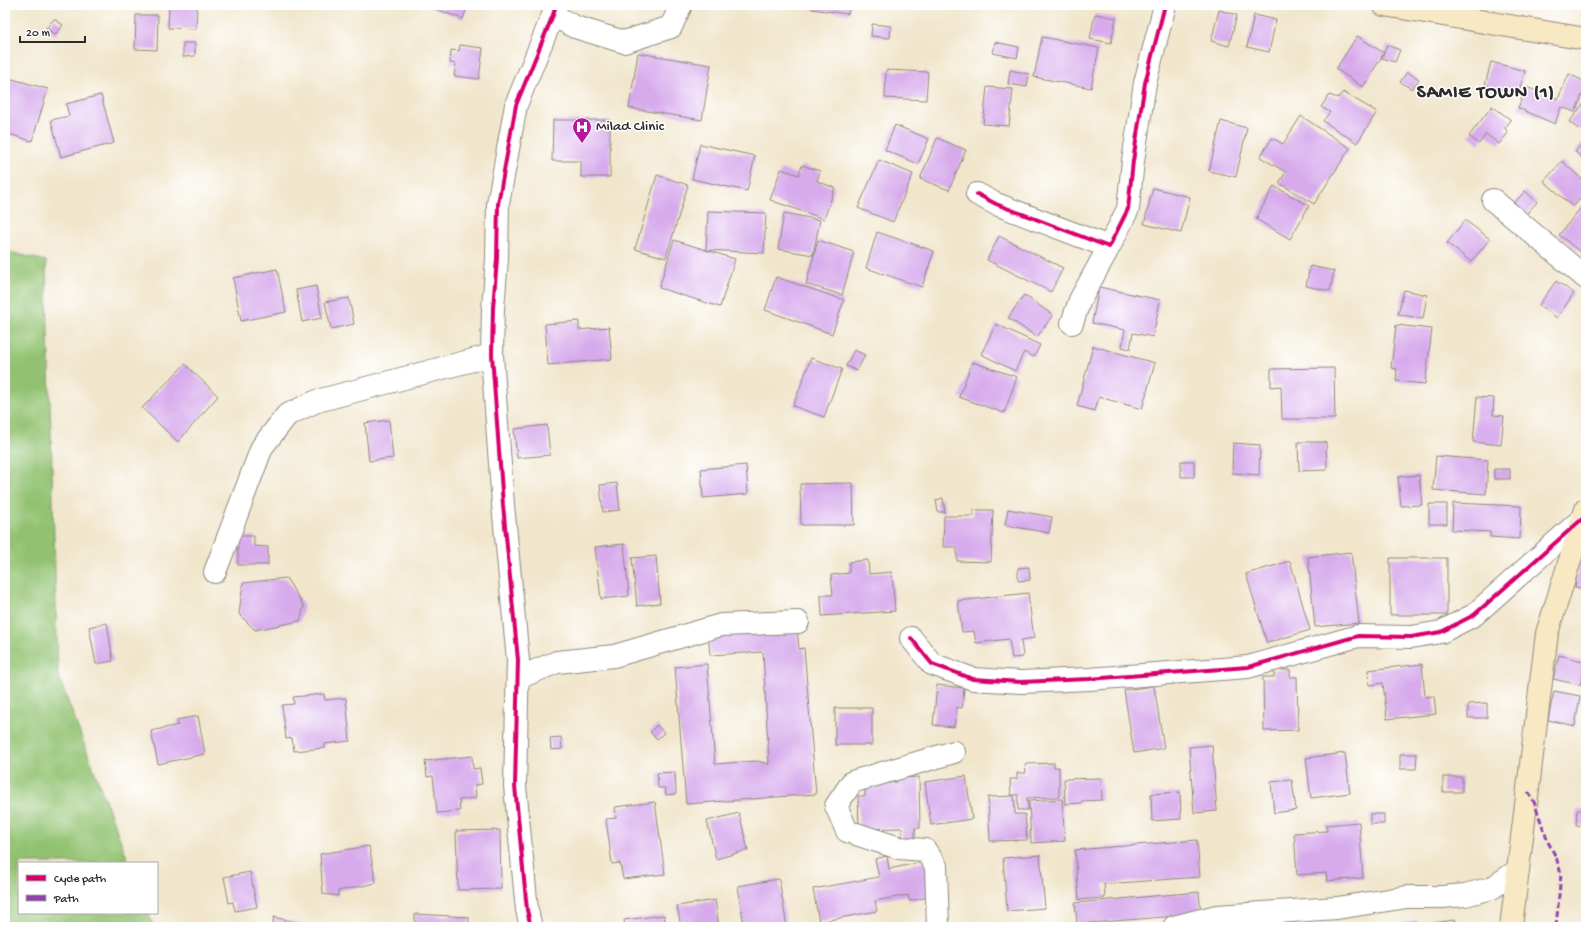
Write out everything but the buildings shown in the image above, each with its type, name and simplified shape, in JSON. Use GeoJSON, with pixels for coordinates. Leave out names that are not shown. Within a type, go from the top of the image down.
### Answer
{"type":"FeatureCollection","features":[{"type":"Feature","properties":{"kind":"main road"},"geometry":{"type":"LineString","coordinates":[[1384,5],[1586,39]]}},
{"type":"Feature","properties":{"kind":"main road"},"geometry":{"type":"LineString","coordinates":[[1511,927],[1547,633],[1584,514]]}},
{"type":"Feature","properties":{"kind":"street"},"geometry":{"type":"LineString","coordinates":[[531,927],[527,910],[515,786],[518,660],[504,513],[492,355],[498,204],[516,104],[554,10],[575,26],[624,42],[671,26],[681,5]]}},
{"type":"Feature","properties":{"kind":"street"},"geometry":{"type":"LineString","coordinates":[[1072,323],[1080,300],[1128,209],[1133,161],[1145,83],[1165,5]]}},
{"type":"Feature","properties":{"kind":"street"},"geometry":{"type":"LineString","coordinates":[[977,194],[996,204],[1109,247]]}},
{"type":"Feature","properties":{"kind":"street"},"geometry":{"type":"LineString","coordinates":[[1493,200],[1586,278]]}},
{"type":"Feature","properties":{"kind":"street"},"geometry":{"type":"LineString","coordinates":[[215,572],[262,447],[287,415],[317,401],[492,355]]}},
{"type":"Feature","properties":{"kind":"street"},"geometry":{"type":"LineString","coordinates":[[911,638],[932,664],[973,679],[1021,682],[1089,679],[1248,667],[1358,636],[1411,637],[1441,632],[1474,615],[1584,514]]}},
{"type":"Feature","properties":{"kind":"street"},"geometry":{"type":"LineString","coordinates":[[518,678],[557,662],[614,656],[721,625],[798,622]]}},
{"type":"Feature","properties":{"kind":"street"},"geometry":{"type":"LineString","coordinates":[[938,927],[936,866],[925,850],[899,848],[847,830],[836,806],[852,782],[954,752]]}},
{"type":"Feature","properties":{"kind":"street"},"geometry":{"type":"LineString","coordinates":[[1174,927],[1337,908],[1407,897],[1442,897],[1465,895],[1492,888],[1518,870]]}},
{"type":"Feature","properties":{"kind":"green space"},"geometry":{"type":"Polygon","coordinates":[[[5,251],[46,261],[58,675],[129,862],[18,862],[18,914],[148,914],[154,927],[5,927],[5,251]]]}},
{"type":"Feature","properties":{"kind":"marked path"},"geometry":{"type":"LineString","coordinates":[[1528,792],[1534,802],[1548,842],[1556,857],[1561,874],[1556,927]]}},
{"type":"Feature","properties":{"kind":"cycle path"},"geometry":{"type":"LineString","coordinates":[[531,927],[527,910],[515,786],[518,660],[503,505],[492,355],[493,308],[497,259],[498,204],[516,105],[556,5]]}},
{"type":"Feature","properties":{"kind":"cycle path"},"geometry":{"type":"LineString","coordinates":[[977,194],[996,204],[1109,247],[1128,209],[1133,161],[1145,83],[1165,5]]}},
{"type":"Feature","properties":{"kind":"cycle path"},"geometry":{"type":"LineString","coordinates":[[911,638],[932,664],[973,679],[1021,682],[1089,679],[1248,667],[1358,636],[1411,637],[1441,632],[1474,615],[1582,519]]}},
{"type":"Feature","properties":{"kind":"place","name":"Milad Clinic"},"geometry":{"type":"Point","coordinates":[582,144]}},
{"type":"Feature","properties":{"kind":"district","name":"SAMIE TOWN (1)"},"geometry":{"type":"Point","coordinates":[1486,93]}}]}
